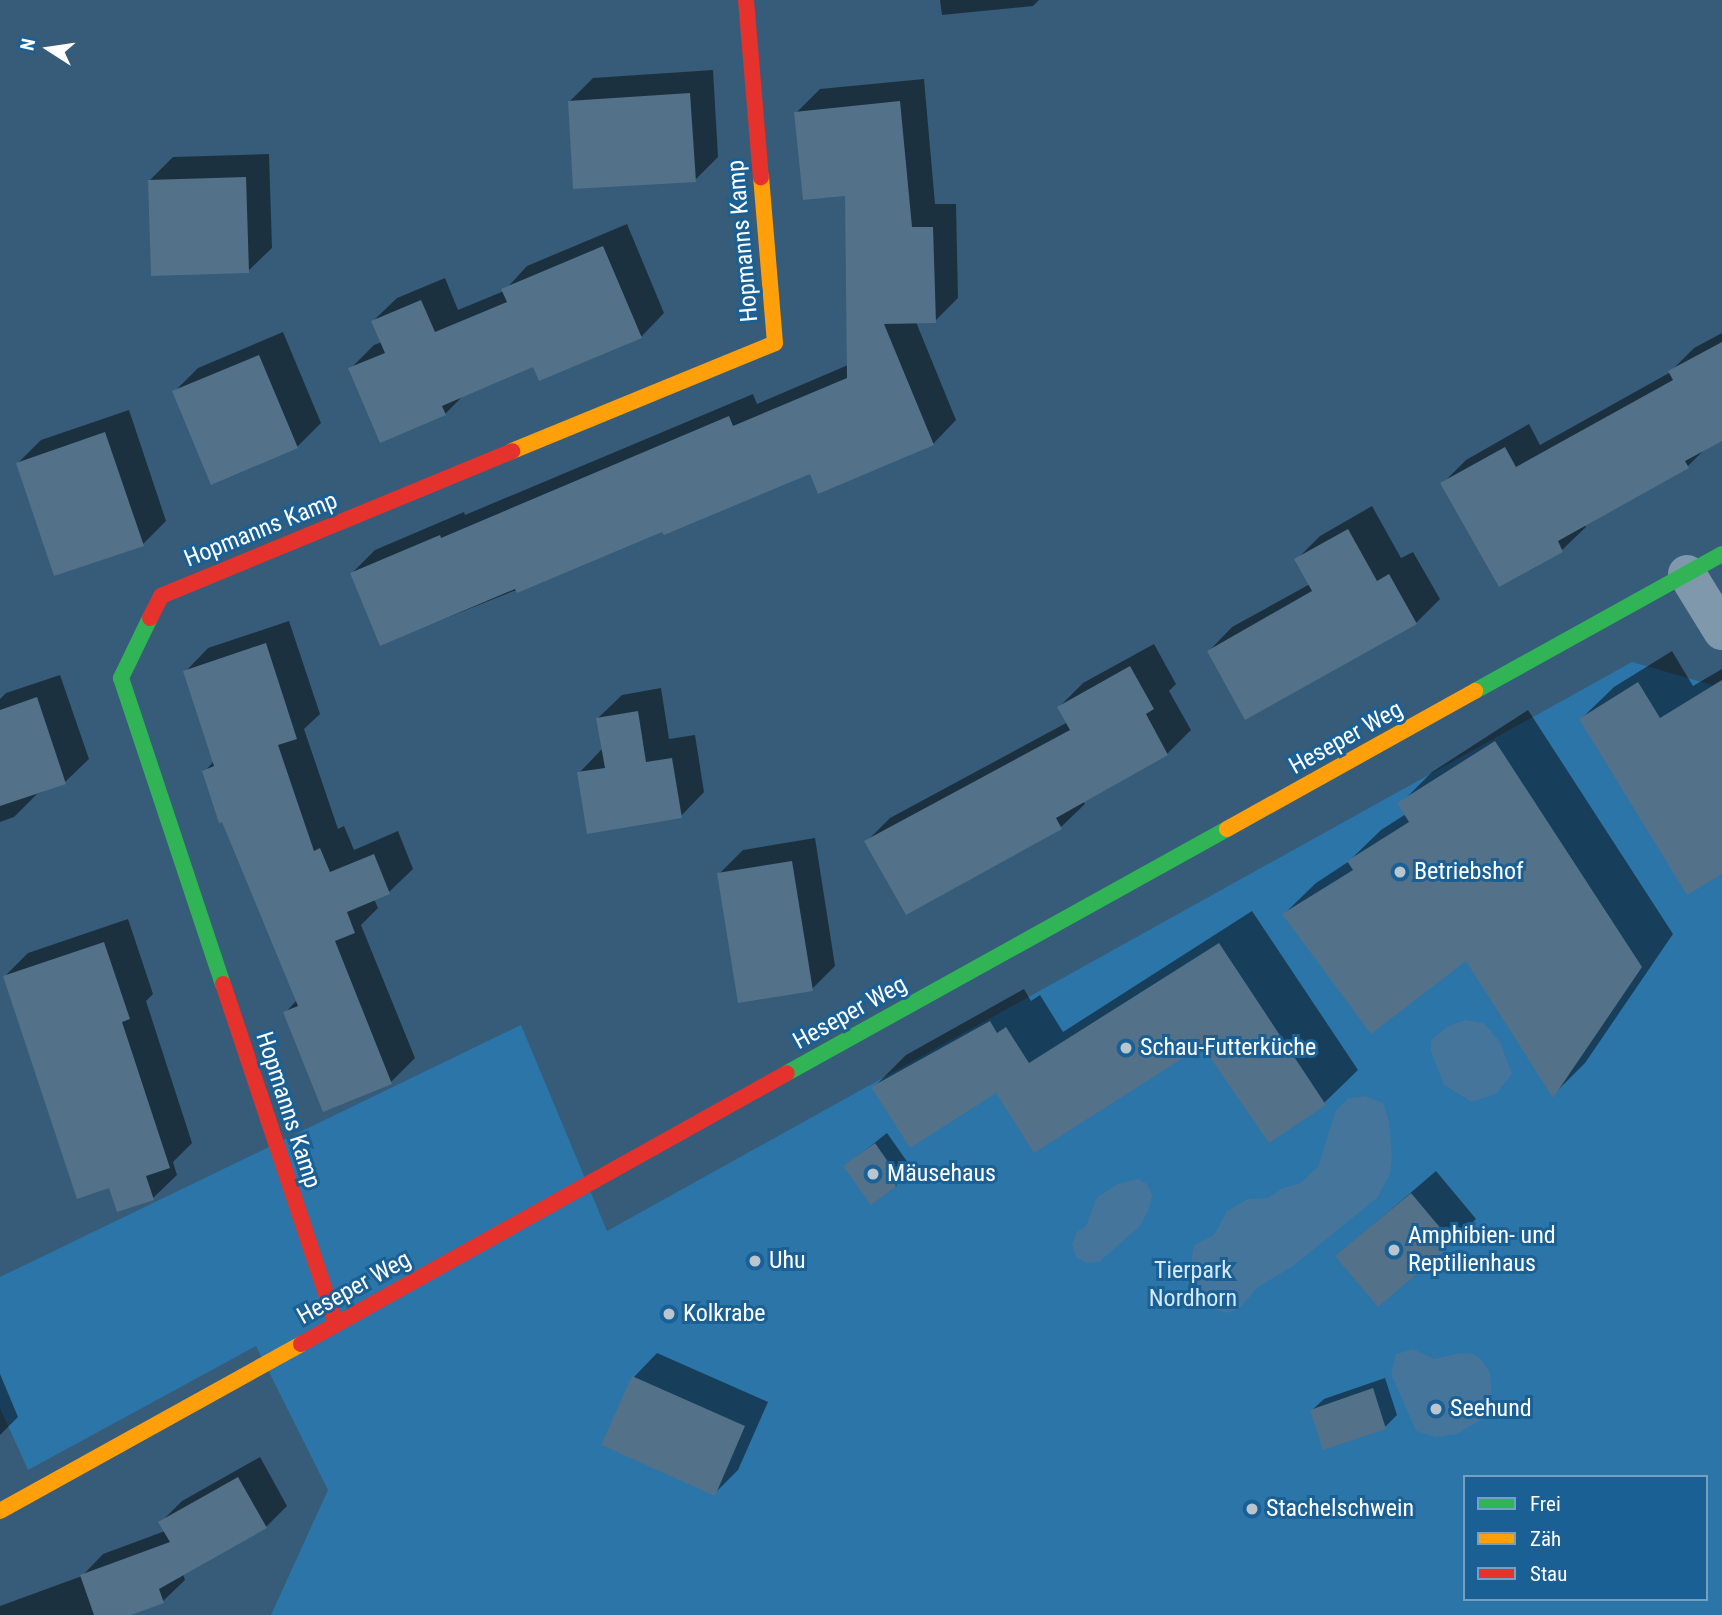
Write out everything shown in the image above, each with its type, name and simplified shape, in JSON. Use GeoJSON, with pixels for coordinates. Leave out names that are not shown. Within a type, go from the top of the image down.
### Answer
{"type":"FeatureCollection","features":[{"type":"Feature","properties":{"kind":"street","name":"Hopmanns Kamp"},"geometry":{"type":"LineString","coordinates":[[336,1324],[121,678],[160,596],[775,343],[746,0]]}},
{"type":"Feature","properties":{"kind":"street","name":"Heseper Weg"},"geometry":{"type":"LineString","coordinates":[[0,1511],[1722,554]]}},
{"type":"Feature","properties":{"kind":"street"},"geometry":{"type":"LineString","coordinates":[[1687,574],[1722,631]]}},
{"type":"Feature","properties":{"kind":"green space","name":"Tierpark Nordhorn"},"geometry":{"type":"Polygon","coordinates":[[[1632,662],[1722,688],[1722,1615],[271,1615],[328,1490],[256,1346],[28,1470],[0,1408],[0,1277],[521,1025],[607,1231],[1632,662]]]}},
{"type":"Feature","properties":{"kind":"shaded area"},"geometry":{"type":"Polygon","coordinates":[[[1465,1020],[1484,1023],[1500,1042],[1512,1074],[1496,1094],[1472,1102],[1444,1085],[1431,1052],[1431,1040],[1447,1027],[1465,1020]]]}},
{"type":"Feature","properties":{"kind":"shaded area"},"geometry":{"type":"Polygon","coordinates":[[[1365,1096],[1383,1103],[1389,1121],[1392,1157],[1390,1174],[1377,1198],[1293,1266],[1257,1288],[1239,1309],[1227,1313],[1216,1310],[1199,1290],[1191,1264],[1194,1245],[1214,1235],[1227,1211],[1248,1199],[1268,1198],[1283,1188],[1299,1184],[1318,1167],[1336,1110],[1349,1098],[1365,1096]]]}},
{"type":"Feature","properties":{"kind":"shaded area"},"geometry":{"type":"Polygon","coordinates":[[[1138,1179],[1147,1184],[1152,1195],[1149,1209],[1140,1226],[1099,1262],[1086,1263],[1076,1257],[1072,1244],[1077,1232],[1086,1226],[1097,1197],[1118,1184],[1138,1179]]]}},
{"type":"Feature","properties":{"kind":"shaded area"},"geometry":{"type":"Polygon","coordinates":[[[1413,1349],[1434,1359],[1460,1353],[1473,1354],[1481,1359],[1490,1373],[1492,1398],[1487,1416],[1457,1434],[1436,1437],[1416,1431],[1391,1374],[1396,1354],[1413,1349]]]}},
{"type":"Feature","properties":{"kind":"building"},"geometry":{"type":"Polygon","coordinates":[[[690,93],[696,182],[573,189],[568,101],[690,93]]]}},
{"type":"Feature","properties":{"kind":"building"},"geometry":{"type":"Polygon","coordinates":[[[900,101],[912,227],[933,227],[936,323],[884,324],[934,445],[818,494],[810,474],[517,593],[515,589],[380,646],[350,573],[440,535],[441,538],[729,416],[733,426],[847,378],[845,196],[803,200],[794,112],[900,101]]]}},
{"type":"Feature","properties":{"kind":"building"},"geometry":{"type":"Polygon","coordinates":[[[246,177],[249,273],[151,276],[148,180],[246,177]]]}},
{"type":"Feature","properties":{"kind":"building"},"geometry":{"type":"Polygon","coordinates":[[[603,246],[642,338],[539,381],[533,367],[442,406],[446,415],[380,443],[348,368],[385,353],[371,321],[421,300],[435,332],[507,302],[501,289],[603,246]]]}},
{"type":"Feature","properties":{"kind":"building"},"geometry":{"type":"Polygon","coordinates":[[[1722,342],[1722,441],[1685,461],[1689,468],[1558,541],[1563,552],[1499,587],[1440,483],[1505,447],[1516,467],[1673,380],[1668,371],[1722,342]]]}},
{"type":"Feature","properties":{"kind":"building"},"geometry":{"type":"Polygon","coordinates":[[[259,355],[298,448],[211,485],[172,391],[259,355]]]}},
{"type":"Feature","properties":{"kind":"building"},"geometry":{"type":"Polygon","coordinates":[[[105,432],[144,546],[54,576],[16,463],[105,432]]]}},
{"type":"Feature","properties":{"kind":"building"},"geometry":{"type":"Polygon","coordinates":[[[1348,529],[1377,581],[1389,574],[1417,624],[1245,720],[1207,651],[1312,591],[1294,559],[1348,529]]]}},
{"type":"Feature","properties":{"kind":"building"},"geometry":{"type":"Polygon","coordinates":[[[266,643],[297,739],[278,745],[314,851],[320,848],[330,872],[374,854],[390,894],[347,912],[355,933],[335,941],[392,1084],[323,1112],[283,1012],[298,1006],[222,822],[219,823],[202,771],[214,766],[183,671],[266,643]]]}},
{"type":"Feature","properties":{"kind":"building"},"geometry":{"type":"Polygon","coordinates":[[[1130,666],[1154,709],[1146,714],[1168,755],[1056,818],[1062,829],[906,915],[864,841],[1070,730],[1057,707],[1130,666]]]}},
{"type":"Feature","properties":{"kind":"building"},"geometry":{"type":"Polygon","coordinates":[[[1722,680],[1722,874],[1687,895],[1579,719],[1638,682],[1660,718],[1722,680]]]}},
{"type":"Feature","properties":{"kind":"building"},"geometry":{"type":"Polygon","coordinates":[[[37,697],[66,784],[0,806],[0,710],[37,697]]]}},
{"type":"Feature","properties":{"kind":"building"},"geometry":{"type":"Polygon","coordinates":[[[638,711],[646,762],[672,758],[682,818],[587,834],[577,772],[605,768],[596,718],[638,711]]]}},
{"type":"Feature","properties":{"kind":"building"},"geometry":{"type":"Polygon","coordinates":[[[1495,741],[1642,967],[1553,1098],[1466,961],[1371,1034],[1282,914],[1353,870],[1347,861],[1409,822],[1397,803],[1495,741]]]}},
{"type":"Feature","properties":{"kind":"building"},"geometry":{"type":"Polygon","coordinates":[[[792,861],[813,991],[738,1003],[717,873],[792,861]]]}},
{"type":"Feature","properties":{"kind":"building"},"geometry":{"type":"Polygon","coordinates":[[[104,942],[130,1019],[122,1022],[170,1168],[146,1176],[154,1200],[117,1212],[109,1188],[77,1199],[3,976],[104,942]]]}},
{"type":"Feature","properties":{"kind":"building","name":"Schau-Futterküche"},"geometry":{"type":"Polygon","coordinates":[[[1219,943],[1326,1105],[1269,1143],[1202,1046],[1034,1153],[996,1093],[910,1148],[871,1087],[990,1021],[997,1033],[1006,1027],[1029,1063],[1219,943]]]}},
{"type":"Feature","properties":{"kind":"building","name":"Mäusehaus"},"geometry":{"type":"Polygon","coordinates":[[[875,1143],[902,1182],[871,1205],[843,1166],[875,1143]]]}},
{"type":"Feature","properties":{"kind":"building","name":"Amphibien- und Reptilienhaus"},"geometry":{"type":"Polygon","coordinates":[[[1411,1193],[1453,1243],[1378,1307],[1335,1256],[1411,1193]]]}},
{"type":"Feature","properties":{"kind":"building"},"geometry":{"type":"Polygon","coordinates":[[[632,1376],[745,1426],[715,1496],[601,1445],[632,1376]]]}},
{"type":"Feature","properties":{"kind":"building"},"geometry":{"type":"Polygon","coordinates":[[[1373,1388],[1386,1429],[1323,1450],[1310,1410],[1373,1388]]]}},
{"type":"Feature","properties":{"kind":"building"},"geometry":{"type":"Polygon","coordinates":[[[238,1477],[267,1528],[159,1589],[164,1603],[131,1615],[94,1615],[80,1575],[170,1542],[158,1522],[238,1477]]]}},
{"type":"Feature","properties":{"kind":"traffic: fast"},"geometry":{"type":"LineString","coordinates":[[1475,691],[1722,554]]}},
{"type":"Feature","properties":{"kind":"traffic: fast"},"geometry":{"type":"LineString","coordinates":[[150,618],[121,678],[223,984]]}},
{"type":"Feature","properties":{"kind":"traffic: fast"},"geometry":{"type":"LineString","coordinates":[[787,1073],[1227,829]]}},
{"type":"Feature","properties":{"kind":"traffic: slow"},"geometry":{"type":"LineString","coordinates":[[512,451],[775,343],[761,177]]}},
{"type":"Feature","properties":{"kind":"traffic: slow"},"geometry":{"type":"LineString","coordinates":[[1227,829],[1475,691]]}},
{"type":"Feature","properties":{"kind":"traffic: slow"},"geometry":{"type":"LineString","coordinates":[[0,1511],[301,1344]]}},
{"type":"Feature","properties":{"kind":"traffic: jam"},"geometry":{"type":"LineString","coordinates":[[746,0],[761,177]]}},
{"type":"Feature","properties":{"kind":"traffic: jam"},"geometry":{"type":"LineString","coordinates":[[150,618],[161,596],[512,451]]}},
{"type":"Feature","properties":{"kind":"traffic: jam"},"geometry":{"type":"LineString","coordinates":[[223,984],[336,1324]]}},
{"type":"Feature","properties":{"kind":"traffic: jam"},"geometry":{"type":"LineString","coordinates":[[301,1344],[787,1073]]}},
{"type":"Feature","properties":{"kind":"place","name":"Betriebshof"},"geometry":{"type":"Point","coordinates":[1400,872]}},
{"type":"Feature","properties":{"kind":"place","name":"Schau-Futterküche"},"geometry":{"type":"Point","coordinates":[1126,1048]}},
{"type":"Feature","properties":{"kind":"place","name":"Mäusehaus"},"geometry":{"type":"Point","coordinates":[873,1174]}},
{"type":"Feature","properties":{"kind":"place","name":"Amphibien- und Reptilienhaus"},"geometry":{"type":"Point","coordinates":[1394,1250]}},
{"type":"Feature","properties":{"kind":"place","name":"Uhu"},"geometry":{"type":"Point","coordinates":[755,1261]}},
{"type":"Feature","properties":{"kind":"place","name":"Kolkrabe"},"geometry":{"type":"Point","coordinates":[669,1314]}},
{"type":"Feature","properties":{"kind":"place","name":"Seehund"},"geometry":{"type":"Point","coordinates":[1436,1409]}},
{"type":"Feature","properties":{"kind":"place","name":"Stachelschwein"},"geometry":{"type":"Point","coordinates":[1252,1509]}}]}
